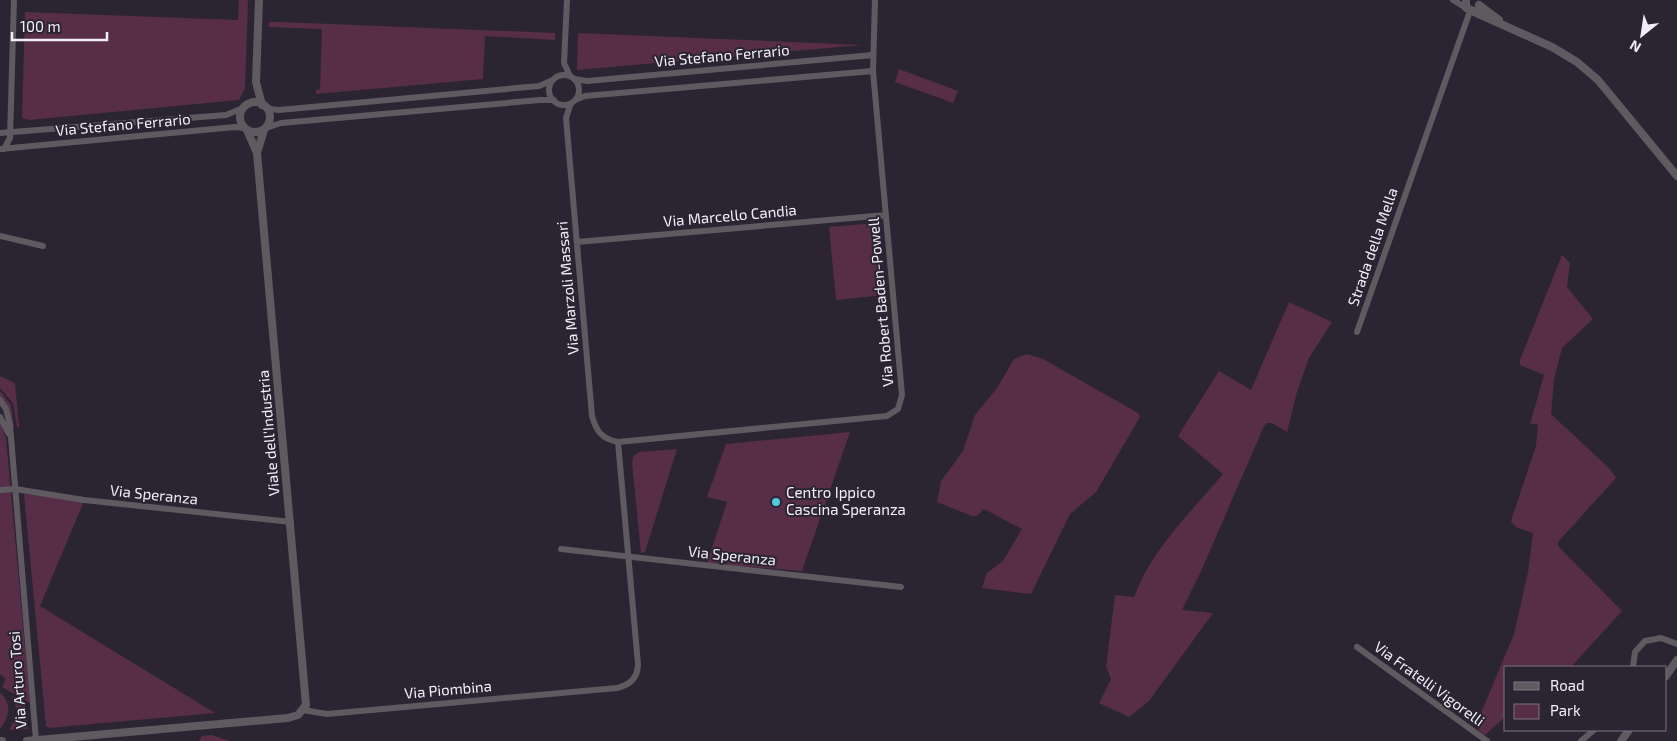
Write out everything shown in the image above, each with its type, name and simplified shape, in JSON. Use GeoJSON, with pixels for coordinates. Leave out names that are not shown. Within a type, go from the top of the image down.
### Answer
{"type":"FeatureCollection","features":[{"type":"Feature","properties":{"kind":"street"},"geometry":{"type":"LineString","coordinates":[[1,149],[10,141],[14,0]]}},
{"type":"Feature","properties":{"kind":"street"},"geometry":{"type":"LineString","coordinates":[[257,152],[270,114],[264,105],[256,82],[259,0]]}},
{"type":"Feature","properties":{"kind":"street"},"geometry":{"type":"LineString","coordinates":[[556,101],[550,88],[564,64],[567,0]]}},
{"type":"Feature","properties":{"kind":"street","name":"Via Robert Baden-Powell"},"geometry":{"type":"LineString","coordinates":[[618,442],[885,417],[895,412],[901,402],[902,392],[873,71],[875,0]]}},
{"type":"Feature","properties":{"kind":"street"},"geometry":{"type":"LineString","coordinates":[[1452,0],[1565,54],[1577,62],[1598,80],[1677,176]]}},
{"type":"Feature","properties":{"kind":"street"},"geometry":{"type":"LineString","coordinates":[[1468,8],[1478,9],[1478,1]]}},
{"type":"Feature","properties":{"kind":"street"},"geometry":{"type":"LineString","coordinates":[[1478,1],[1506,26]]}},
{"type":"Feature","properties":{"kind":"street","name":"Strada della Mella"},"geometry":{"type":"LineString","coordinates":[[1357,332],[1468,8]]}},
{"type":"Feature","properties":{"kind":"street","name":"Via Stefano Ferrario"},"geometry":{"type":"LineString","coordinates":[[572,78],[587,81],[873,55]]}},
{"type":"Feature","properties":{"kind":"street"},"geometry":{"type":"LineString","coordinates":[[245,129],[255,132],[281,123],[540,100],[556,101],[562,104],[573,101],[579,92],[564,64]]}},
{"type":"Feature","properties":{"kind":"street","name":"Via Stefano Ferrario"},"geometry":{"type":"LineString","coordinates":[[573,101],[585,96],[873,71]]}},
{"type":"Feature","properties":{"kind":"street"},"geometry":{"type":"LineString","coordinates":[[244,106],[256,102],[277,110],[539,86],[555,78],[572,78]]}},
{"type":"Feature","properties":{"kind":"street"},"geometry":{"type":"LineString","coordinates":[[256,82],[244,106],[240,120],[257,152]]}},
{"type":"Feature","properties":{"kind":"street","name":"Via Marzoli Massari"},"geometry":{"type":"LineString","coordinates":[[556,101],[566,118],[592,416],[597,431],[602,436],[618,442]]}},
{"type":"Feature","properties":{"kind":"street","name":"Via Marzoli Massari"},"geometry":{"type":"LineString","coordinates":[[566,118],[573,101]]}},
{"type":"Feature","properties":{"kind":"street","name":"Via Stefano Ferrario"},"geometry":{"type":"LineString","coordinates":[[9,132],[226,115],[244,106]]}},
{"type":"Feature","properties":{"kind":"street","name":"Via Stefano Ferrario"},"geometry":{"type":"LineString","coordinates":[[1,149],[235,127],[245,129]]}},
{"type":"Feature","properties":{"kind":"street"},"geometry":{"type":"LineString","coordinates":[[0,133],[9,132]]}},
{"type":"Feature","properties":{"kind":"street","name":"Viale dell'Industria"},"geometry":{"type":"LineString","coordinates":[[257,152],[306,697],[303,710]]}},
{"type":"Feature","properties":{"kind":"street","name":"Via Marcello Candia"},"geometry":{"type":"LineString","coordinates":[[577,242],[886,215]]}},
{"type":"Feature","properties":{"kind":"street"},"geometry":{"type":"LineString","coordinates":[[0,236],[43,246]]}},
{"type":"Feature","properties":{"kind":"street","name":"Via Arturo Tosi"},"geometry":{"type":"LineString","coordinates":[[0,400],[8,415],[36,740]]}},
{"type":"Feature","properties":{"kind":"street","name":"Via Arturo Tosi"},"geometry":{"type":"LineString","coordinates":[[0,417],[10,438]]}},
{"type":"Feature","properties":{"kind":"street","name":"Via Piombina"},"geometry":{"type":"LineString","coordinates":[[303,710],[327,714],[625,686],[634,678],[638,669],[618,442]]}},
{"type":"Feature","properties":{"kind":"street","name":"Via Speranza"},"geometry":{"type":"LineString","coordinates":[[0,490],[15,489],[84,500],[291,522]]}},
{"type":"Feature","properties":{"kind":"street","name":"Via Speranza"},"geometry":{"type":"LineString","coordinates":[[560,549],[901,587]]}},
{"type":"Feature","properties":{"kind":"street"},"geometry":{"type":"LineString","coordinates":[[1633,666],[1635,652],[1644,641],[1661,638],[1677,644]]}},
{"type":"Feature","properties":{"kind":"street","name":"Via Fratelli Vigorelli"},"geometry":{"type":"LineString","coordinates":[[1357,647],[1486,741]]}},
{"type":"Feature","properties":{"kind":"street"},"geometry":{"type":"LineString","coordinates":[[1667,675],[1677,660]]}},
{"type":"Feature","properties":{"kind":"street"},"geometry":{"type":"LineString","coordinates":[[27,741],[288,718],[296,716],[303,710]]}},
{"type":"Feature","properties":{"kind":"street"},"geometry":{"type":"LineString","coordinates":[[1582,741],[1593,731]]}},
{"type":"Feature","properties":{"kind":"green space"},"geometry":{"type":"Polygon","coordinates":[[[239,0],[248,0],[245,88],[239,100],[29,120],[22,118],[25,12],[238,20],[239,0]]]}},
{"type":"Feature","properties":{"kind":"green space"},"geometry":{"type":"Polygon","coordinates":[[[269,22],[555,33],[555,40],[485,36],[483,79],[316,94],[316,90],[320,89],[322,29],[269,27],[269,22]]]}},
{"type":"Feature","properties":{"kind":"green space"},"geometry":{"type":"Polygon","coordinates":[[[578,33],[862,45],[577,70],[578,33]]]}},
{"type":"Feature","properties":{"kind":"green space"},"geometry":{"type":"Polygon","coordinates":[[[899,69],[958,91],[953,103],[895,82],[899,69]]]}},
{"type":"Feature","properties":{"kind":"green space"},"geometry":{"type":"Polygon","coordinates":[[[876,223],[884,295],[836,300],[829,227],[876,223]]]}},
{"type":"Feature","properties":{"kind":"green space"},"geometry":{"type":"Polygon","coordinates":[[[1562,255],[1570,263],[1567,287],[1593,319],[1562,348],[1554,379],[1551,414],[1610,469],[1616,478],[1558,542],[1558,546],[1622,611],[1572,666],[1504,666],[1504,718],[1485,735],[1479,731],[1478,720],[1514,634],[1528,572],[1533,533],[1516,527],[1511,521],[1536,446],[1538,424],[1530,424],[1544,375],[1520,365],[1520,360],[1562,255]]]}},
{"type":"Feature","properties":{"kind":"green space"},"geometry":{"type":"Polygon","coordinates":[[[1289,302],[1332,322],[1309,358],[1297,392],[1287,432],[1272,423],[1267,423],[1264,426],[1202,569],[1182,610],[1213,613],[1149,701],[1129,717],[1099,703],[1111,679],[1106,667],[1115,595],[1134,597],[1161,547],[1223,474],[1178,436],[1219,371],[1251,390],[1289,302]]]}},
{"type":"Feature","properties":{"kind":"green space"},"geometry":{"type":"Polygon","coordinates":[[[1027,354],[1043,359],[1138,413],[1140,417],[1096,492],[1070,514],[1031,594],[982,588],[987,573],[1003,561],[1022,529],[984,509],[977,516],[972,516],[937,502],[941,481],[963,451],[975,415],[997,388],[1014,359],[1027,354]]]}},
{"type":"Feature","properties":{"kind":"green space"},"geometry":{"type":"Polygon","coordinates":[[[0,376],[15,383],[19,427],[17,427],[13,403],[0,388],[0,376]]]}},
{"type":"Feature","properties":{"kind":"green space"},"geometry":{"type":"Polygon","coordinates":[[[0,391],[11,405],[14,427],[12,427],[0,397],[0,391]]]}},
{"type":"Feature","properties":{"kind":"green space"},"geometry":{"type":"Polygon","coordinates":[[[0,422],[6,438],[30,703],[2,687],[6,679],[0,674],[0,422]]]}},
{"type":"Feature","properties":{"kind":"green space","name":"Centro Ippico Cascina Speranza"},"geometry":{"type":"Polygon","coordinates":[[[850,432],[802,571],[728,565],[726,561],[720,561],[716,564],[707,563],[727,502],[707,497],[726,444],[850,432]]]}},
{"type":"Feature","properties":{"kind":"green space"},"geometry":{"type":"Polygon","coordinates":[[[677,449],[645,552],[641,553],[632,463],[633,456],[639,452],[677,449]]]}},
{"type":"Feature","properties":{"kind":"green space"},"geometry":{"type":"Polygon","coordinates":[[[24,494],[84,501],[40,606],[215,713],[49,728],[46,726],[24,494]]]}},
{"type":"Feature","properties":{"kind":"green space"},"geometry":{"type":"Polygon","coordinates":[[[0,692],[8,706],[8,715],[0,729],[0,692]]]}},
{"type":"Feature","properties":{"kind":"green space"},"geometry":{"type":"Polygon","coordinates":[[[12,696],[25,704],[28,729],[9,730],[18,713],[12,696]]]}},
{"type":"Feature","properties":{"kind":"green space"},"geometry":{"type":"Polygon","coordinates":[[[212,735],[230,741],[199,741],[202,736],[212,735]]]}},
{"type":"Feature","properties":{"kind":"place","name":"Centro Ippico Cascina Speranza"},"geometry":{"type":"Point","coordinates":[776,502]}}]}
